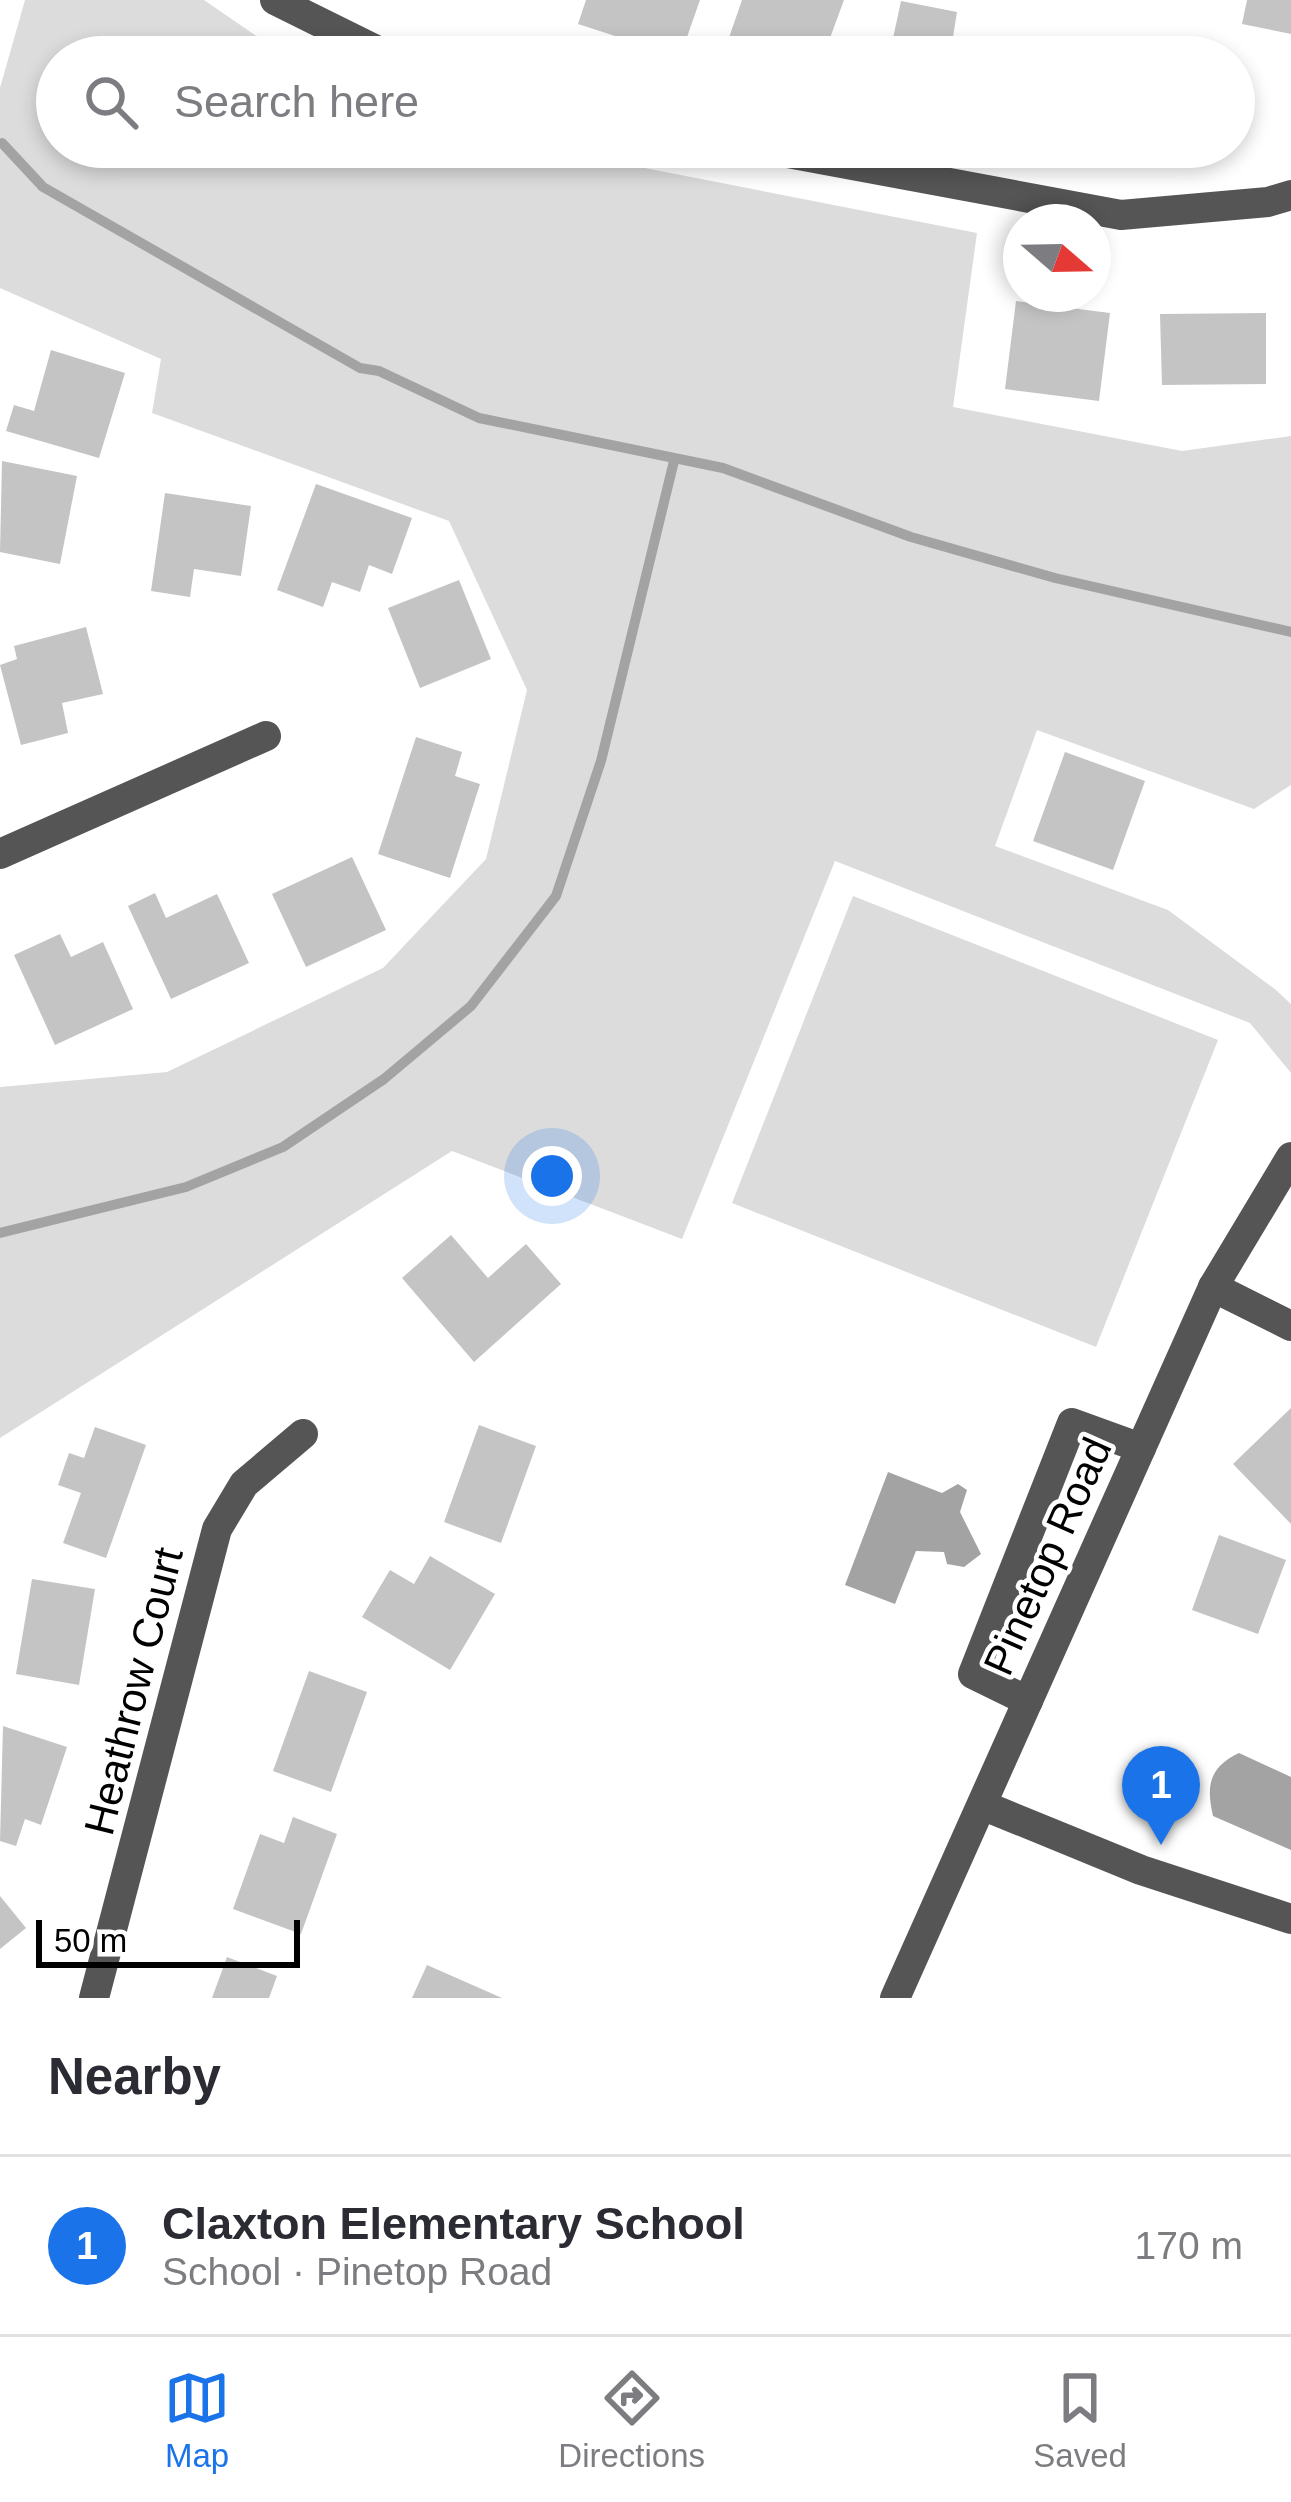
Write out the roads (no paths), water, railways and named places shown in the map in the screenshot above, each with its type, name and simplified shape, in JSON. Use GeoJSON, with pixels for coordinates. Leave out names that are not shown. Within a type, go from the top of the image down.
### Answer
{"type":"FeatureCollection","features":[{"type":"Feature","properties":{"kind":"street"},"geometry":{"type":"LineString","coordinates":[[275,0],[348,36]]}},
{"type":"Feature","properties":{"kind":"street"},"geometry":{"type":"LineString","coordinates":[[869,168],[1121,215],[1268,202],[1291,194]]}},
{"type":"Feature","properties":{"kind":"street"},"geometry":{"type":"LineString","coordinates":[[0,854],[266,736]]}},
{"type":"Feature","properties":{"kind":"street","name":"Pinetop Road"},"geometry":{"type":"LineString","coordinates":[[896,1998],[1213,1287],[1291,1157]]}},
{"type":"Feature","properties":{"kind":"street"},"geometry":{"type":"LineString","coordinates":[[1213,1287],[1291,1326]]}},
{"type":"Feature","properties":{"kind":"street"},"geometry":{"type":"LineString","coordinates":[[1028,1701],[973,1674],[1072,1423],[1141,1448]]}},
{"type":"Feature","properties":{"kind":"street","name":"Heathrow Court"},"geometry":{"type":"LineString","coordinates":[[94,1998],[217,1529],[244,1484],[303,1434]]}},
{"type":"Feature","properties":{"kind":"street"},"geometry":{"type":"LineString","coordinates":[[982,1805],[1142,1870],[1291,1918]]}},
{"type":"Feature","properties":{"kind":"waterway"},"geometry":{"type":"LineString","coordinates":[[2,143],[43,187],[360,368],[379,371],[479,418],[723,468],[911,537],[1055,578],[1291,632]]}},
{"type":"Feature","properties":{"kind":"waterway"},"geometry":{"type":"LineString","coordinates":[[0,1233],[186,1187],[283,1147],[384,1079],[471,1006],[556,896],[601,761],[674,461]]}},
{"type":"Feature","properties":{"kind":"place","name":"Claxton Elementary School"},"geometry":{"type":"Point","coordinates":[1161,1845]}}]}
